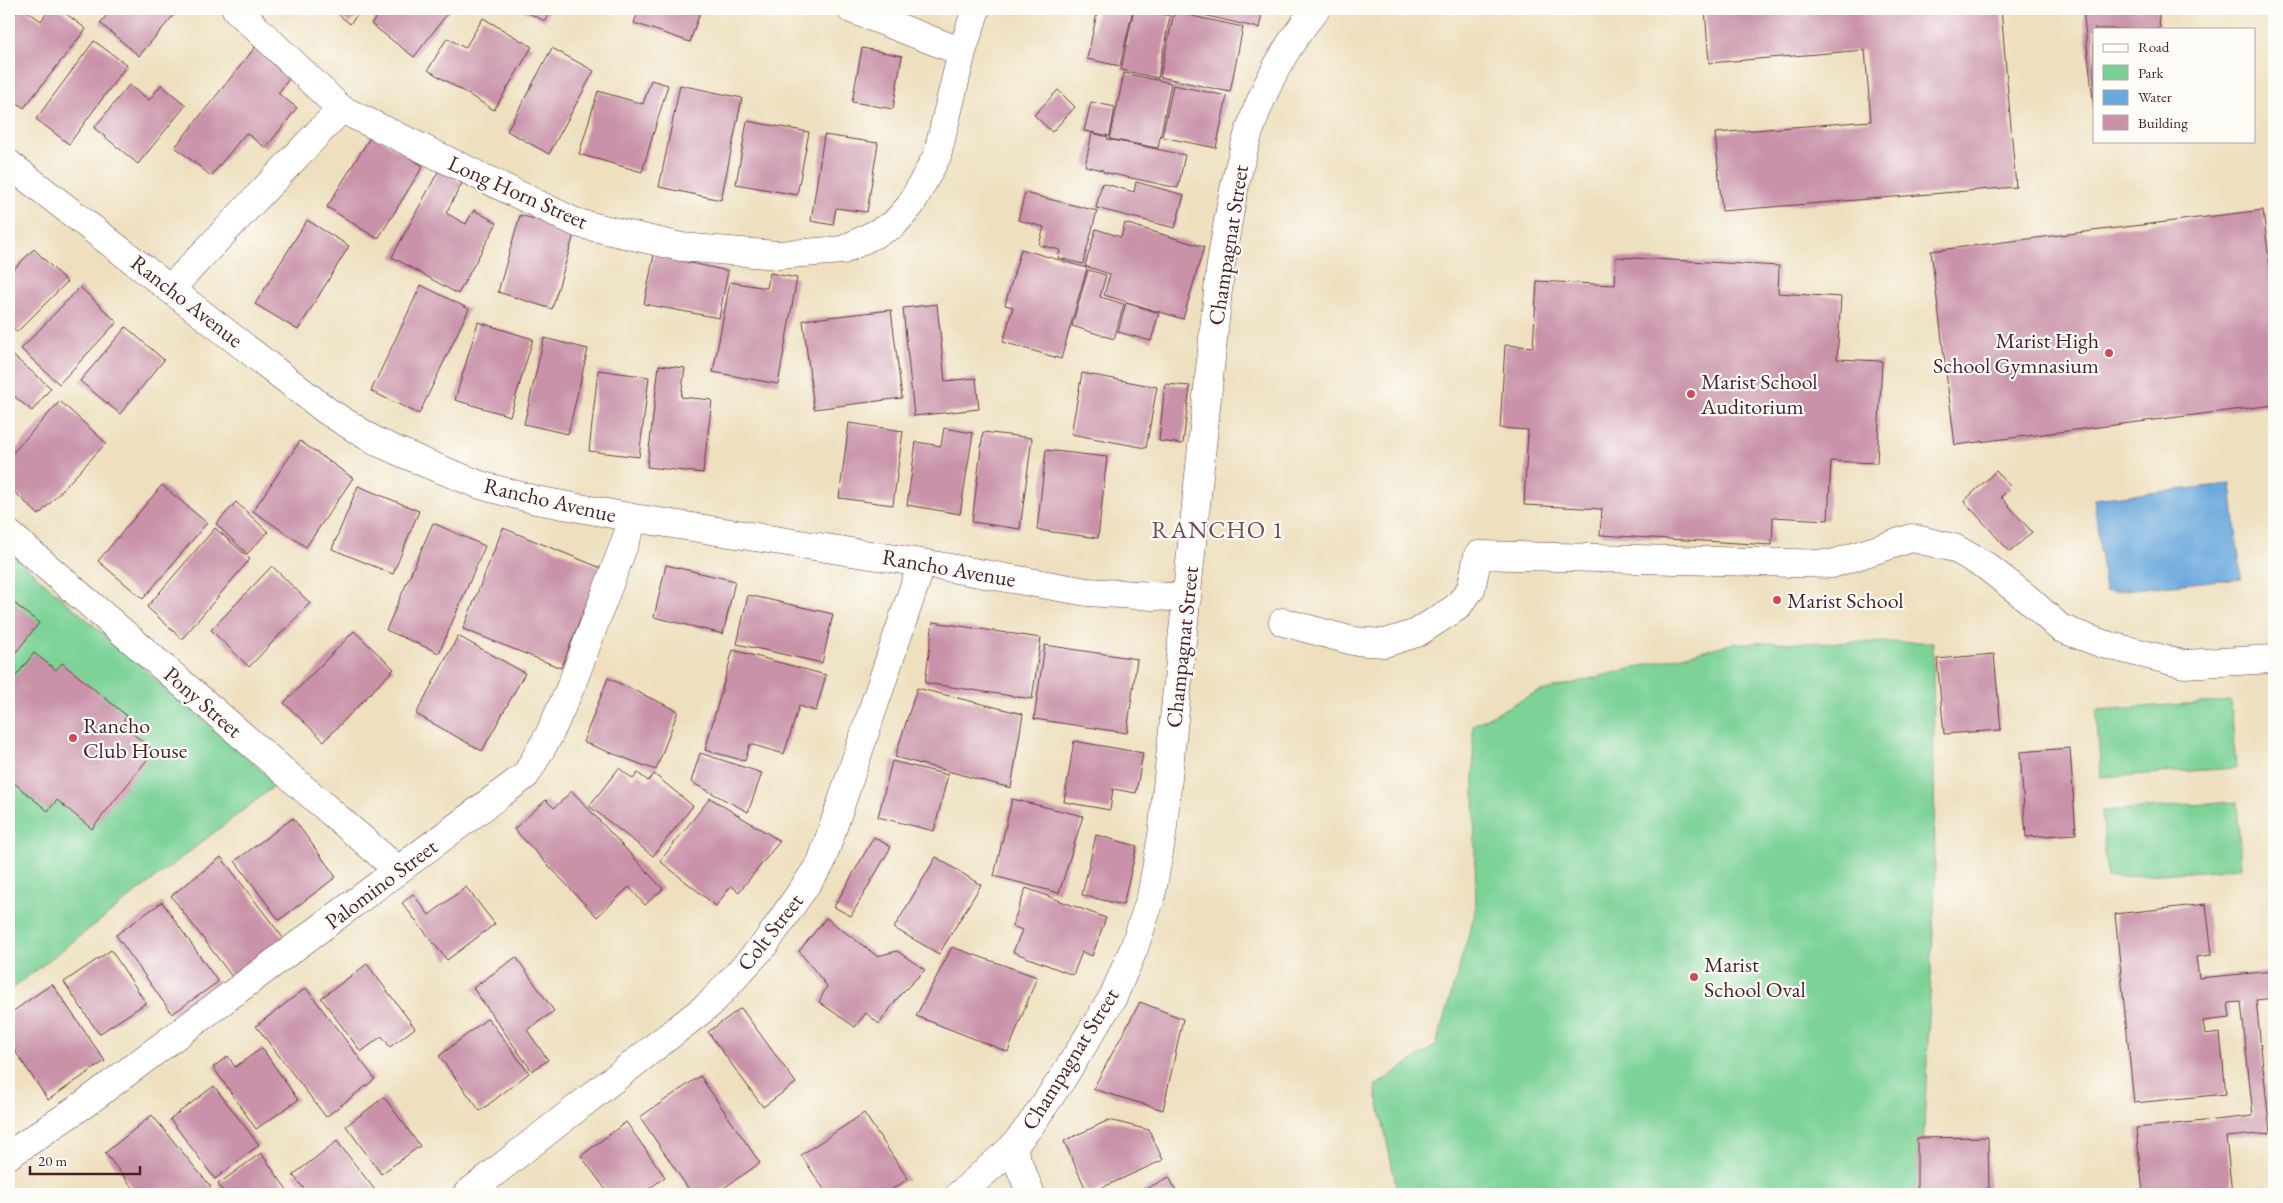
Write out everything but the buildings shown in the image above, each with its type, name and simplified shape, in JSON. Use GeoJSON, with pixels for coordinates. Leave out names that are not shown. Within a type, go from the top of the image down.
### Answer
{"type":"FeatureCollection","features":[{"type":"Feature","properties":{"kind":"street","name":"Long Horn Street"},"geometry":{"type":"LineString","coordinates":[[236,9],[341,109],[577,223],[681,247],[778,255],[843,250],[894,225],[910,206],[937,156],[962,52],[976,9]]}},
{"type":"Feature","properties":{"kind":"street"},"geometry":{"type":"LineString","coordinates":[[851,9],[962,52]]}},
{"type":"Feature","properties":{"kind":"street","name":"Champagnat Street"},"geometry":{"type":"LineString","coordinates":[[960,1194],[1012,1148],[1029,1128],[1062,1079],[1113,997],[1134,948],[1151,896],[1162,836],[1220,270],[1234,185],[1259,102],[1289,45],[1316,9]]}},
{"type":"Feature","properties":{"kind":"street"},"geometry":{"type":"LineString","coordinates":[[171,288],[341,109]]}},
{"type":"Feature","properties":{"kind":"street","name":"Rancho Avenue"},"geometry":{"type":"LineString","coordinates":[[9,164],[327,411],[375,440],[480,485],[536,500],[634,518],[922,563],[1087,592],[1187,598]]}},
{"type":"Feature","properties":{"kind":"street","name":"Palomino Street"},"geometry":{"type":"LineString","coordinates":[[9,1154],[83,1105],[526,775],[549,735],[571,686],[634,518]]}},
{"type":"Feature","properties":{"kind":"street","name":"Pony Street"},"geometry":{"type":"LineString","coordinates":[[9,534],[398,870]]}},
{"type":"Feature","properties":{"kind":"street"},"geometry":{"type":"LineString","coordinates":[[1284,622],[1353,641],[1386,642],[1417,633],[1456,607],[1466,595],[1470,589],[1478,555],[1832,564],[1912,538],[1954,548],[1986,566],[2027,598],[2060,628],[2103,644],[2184,664],[2274,659]]}},
{"type":"Feature","properties":{"kind":"street","name":"Colt Street"},"geometry":{"type":"LineString","coordinates":[[467,1194],[711,1003],[765,944],[821,863],[922,563]]}},
{"type":"Feature","properties":{"kind":"street"},"geometry":{"type":"LineString","coordinates":[[1012,1148],[1031,1194]]}},
{"type":"Feature","properties":{"kind":"green space"},"geometry":{"type":"Polygon","coordinates":[[[9,552],[277,784],[9,991],[9,552]]]}},
{"type":"Feature","properties":{"kind":"green space","name":"Marist School Oval"},"geometry":{"type":"Polygon","coordinates":[[[1933,642],[1935,886],[1921,1194],[1398,1194],[1375,1086],[1436,1045],[1476,910],[1473,725],[1537,692],[1734,643],[1933,642]]]}},
{"type":"Feature","properties":{"kind":"green space"},"geometry":{"type":"Polygon","coordinates":[[[2231,701],[2236,768],[2101,777],[2096,710],[2231,701]]]}},
{"type":"Feature","properties":{"kind":"green space"},"geometry":{"type":"Polygon","coordinates":[[[2237,802],[2241,868],[2107,878],[2102,811],[2237,802]]]}},
{"type":"Feature","properties":{"kind":"water"},"geometry":{"type":"Polygon","coordinates":[[[2231,484],[2241,578],[2105,592],[2094,499],[2231,484]]]}},
{"type":"Feature","properties":{"kind":"place","name":"Marist High School Gymnasium"},"geometry":{"type":"Point","coordinates":[2109,353]}},
{"type":"Feature","properties":{"kind":"place","name":"Marist School Auditorium"},"geometry":{"type":"Point","coordinates":[1691,394]}},
{"type":"Feature","properties":{"kind":"place","name":"Marist School"},"geometry":{"type":"Point","coordinates":[1777,600]}},
{"type":"Feature","properties":{"kind":"place","name":"Rancho Club House"},"geometry":{"type":"Point","coordinates":[73,738]}},
{"type":"Feature","properties":{"kind":"place","name":"Marist School Oval"},"geometry":{"type":"Point","coordinates":[1694,977]}},
{"type":"Feature","properties":{"kind":"district","name":"RANCHO 1"},"geometry":{"type":"Point","coordinates":[1218,529]}}]}
